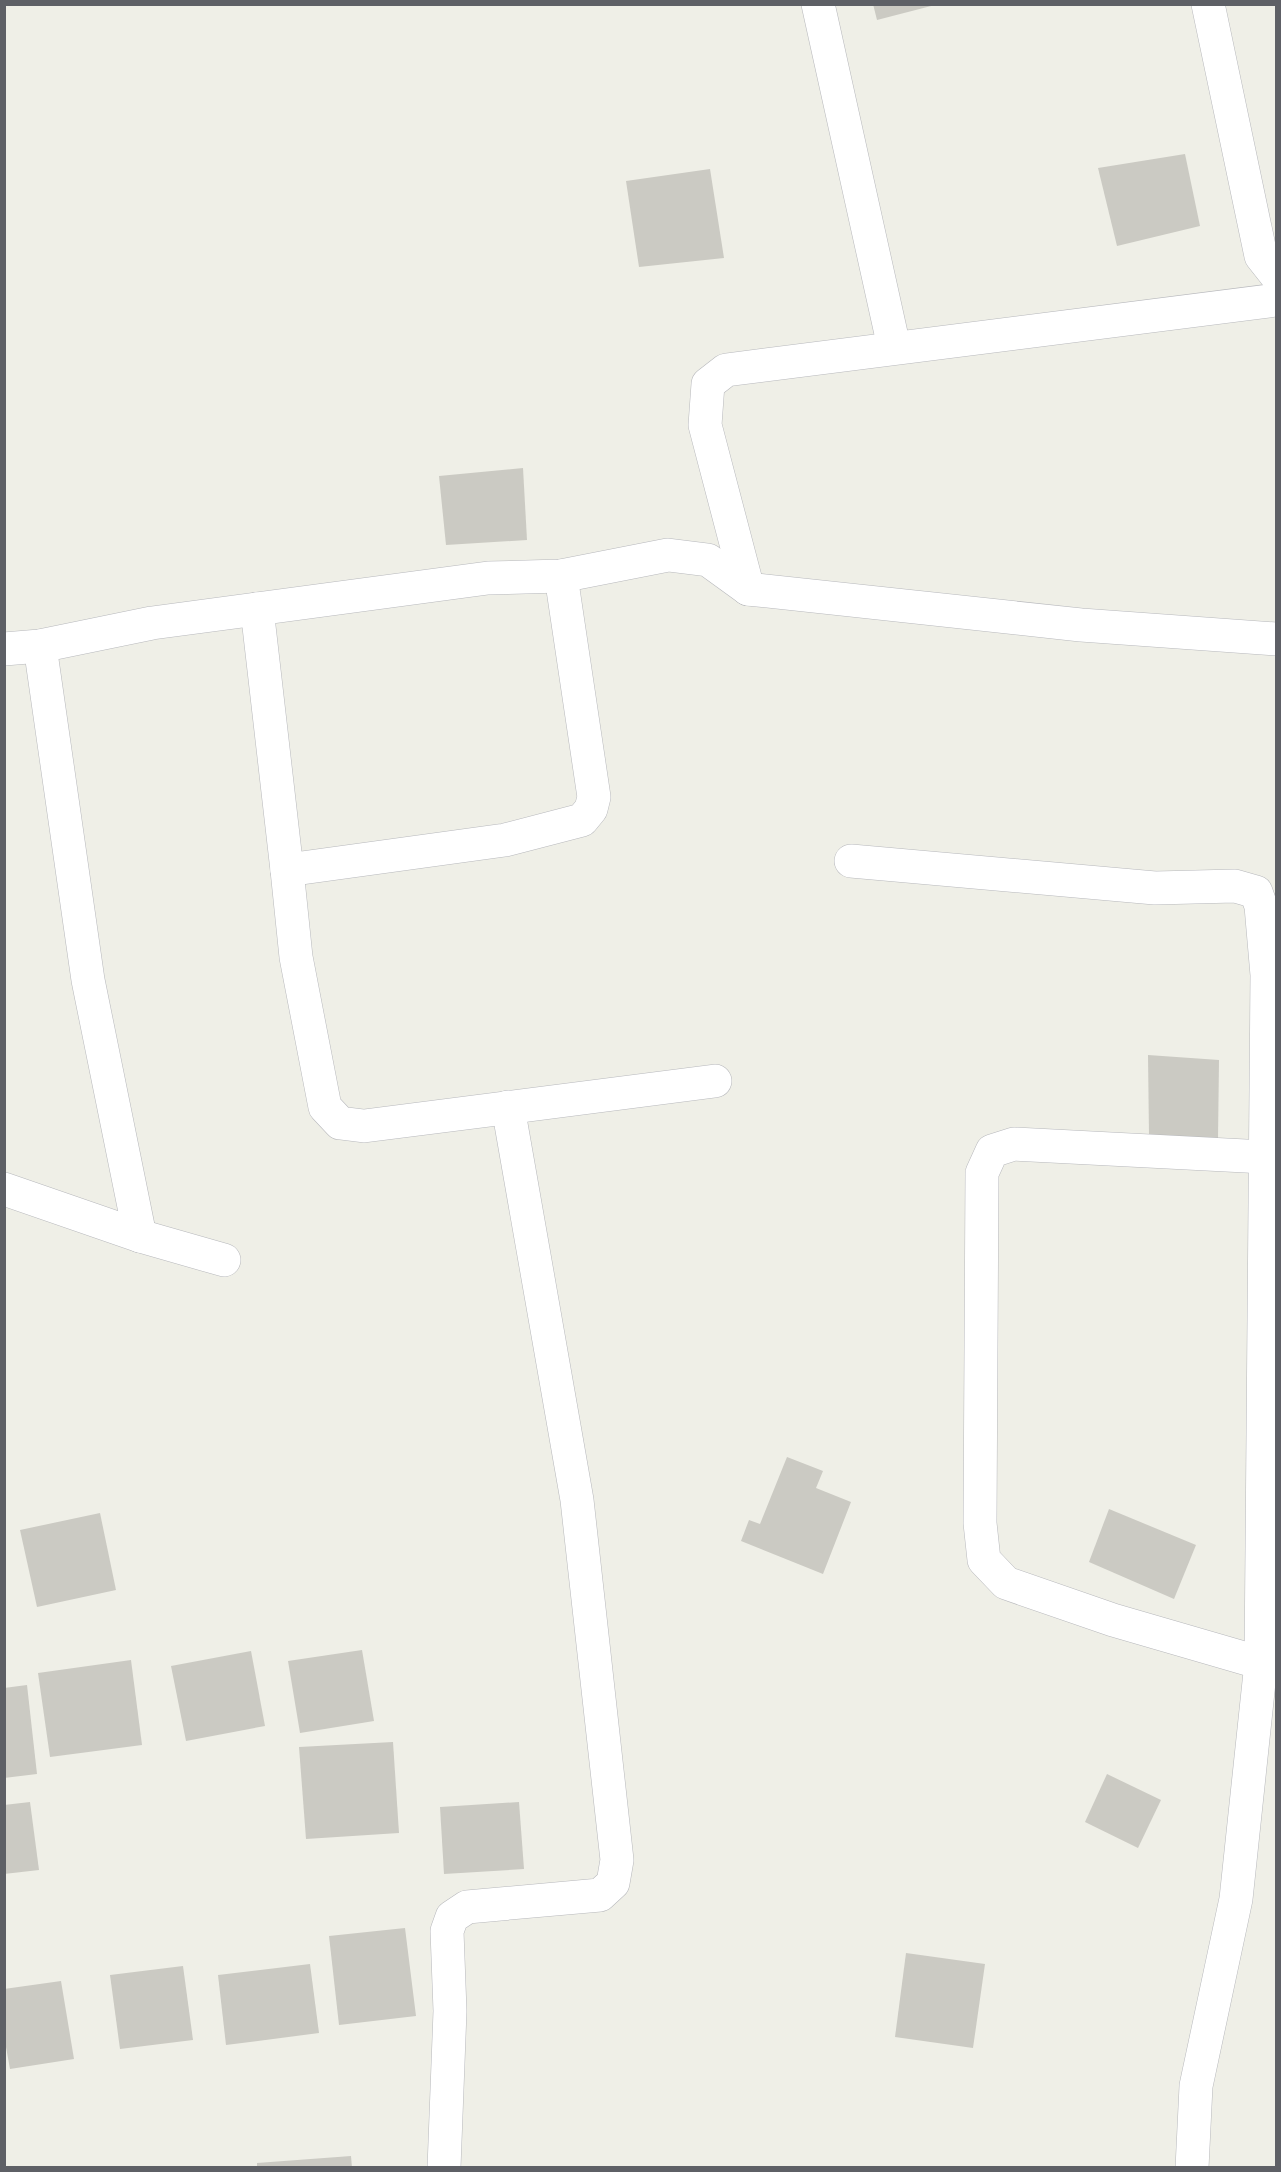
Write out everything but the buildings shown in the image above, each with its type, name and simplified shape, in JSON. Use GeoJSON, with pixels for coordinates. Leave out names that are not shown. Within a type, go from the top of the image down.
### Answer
{"type":"FeatureCollection","features":[{"type":"Feature","properties":{"kind":"street"},"geometry":{"type":"LineString","coordinates":[[818,4],[894,347]]}},
{"type":"Feature","properties":{"kind":"street"},"geometry":{"type":"LineString","coordinates":[[1208,4],[1261,256],[1276,274]]}},
{"type":"Feature","properties":{"kind":"street"},"geometry":{"type":"LineString","coordinates":[[748,589],[705,425],[708,384],[726,370],[1276,300]]}},
{"type":"Feature","properties":{"kind":"street"},"geometry":{"type":"LineString","coordinates":[[4,649],[40,646],[152,623],[488,578],[561,576],[668,555],[708,560],[748,589],[1081,625],[1276,639]]}},
{"type":"Feature","properties":{"kind":"street"},"geometry":{"type":"LineString","coordinates":[[287,870],[506,840],[582,820],[591,809],[594,796],[561,576]]}},
{"type":"Feature","properties":{"kind":"street"},"geometry":{"type":"LineString","coordinates":[[257,609],[296,957],[325,1107],[340,1123],[364,1126],[715,1081]]}},
{"type":"Feature","properties":{"kind":"street"},"geometry":{"type":"LineString","coordinates":[[40,646],[88,980],[141,1236]]}},
{"type":"Feature","properties":{"kind":"street"},"geometry":{"type":"LineString","coordinates":[[851,861],[1155,888],[1235,886],[1256,892],[1261,906],[1267,975],[1261,1663],[1236,1899],[1196,2086],[1192,2168]]}},
{"type":"Feature","properties":{"kind":"street"},"geometry":{"type":"LineString","coordinates":[[444,2168],[450,2011],[447,1931],[452,1917],[467,1907],[600,1895],[613,1883],[616,1860],[577,1500],[508,1107]]}},
{"type":"Feature","properties":{"kind":"street"},"geometry":{"type":"LineString","coordinates":[[1261,1663],[1113,1620],[1006,1583],[984,1560],[980,1523],[982,1173],[992,1151],[1014,1144],[1265,1157]]}},
{"type":"Feature","properties":{"kind":"street"},"geometry":{"type":"LineString","coordinates":[[4,1189],[141,1236],[224,1260]]}}]}
